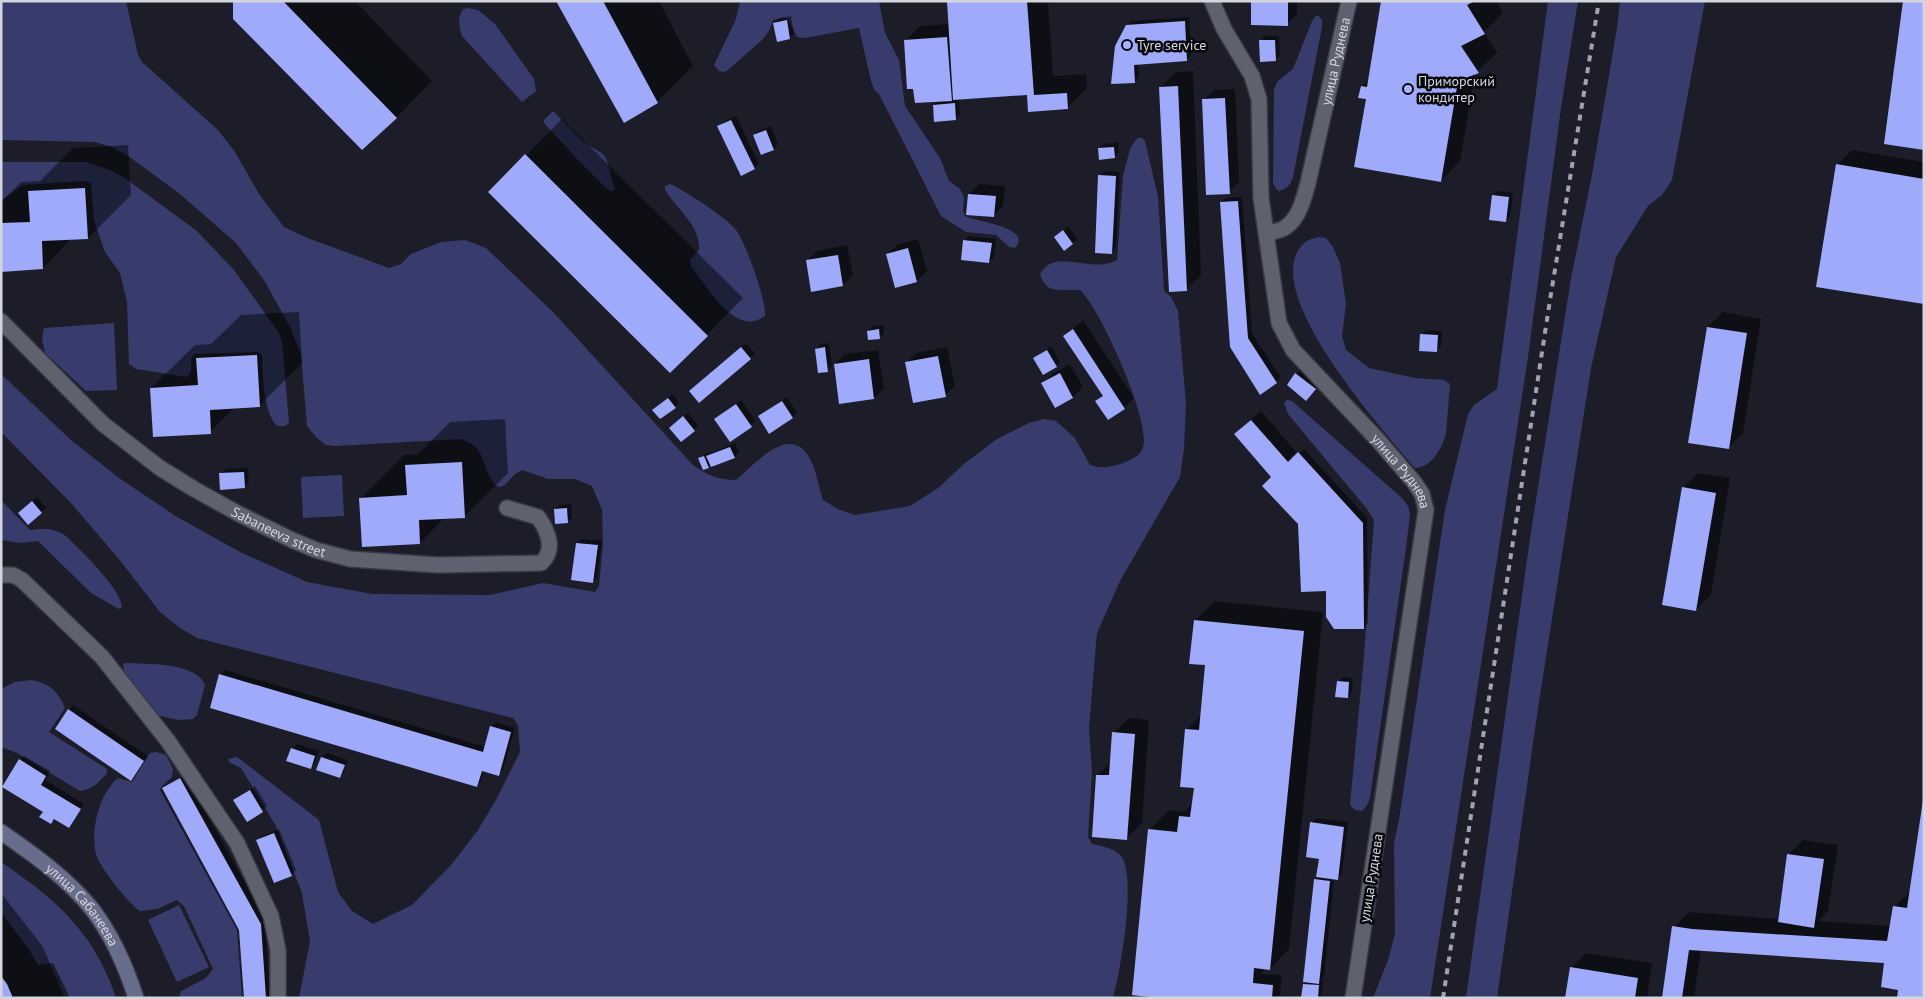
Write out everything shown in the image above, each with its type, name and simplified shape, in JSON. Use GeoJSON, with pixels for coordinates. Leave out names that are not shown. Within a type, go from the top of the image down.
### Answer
{"type":"FeatureCollection","features":[{"type":"Feature","properties":{"kind":"street"},"geometry":{"type":"LineString","coordinates":[[1212,1],[1224,29],[1252,76],[1259,99],[1261,198],[1266,233]]}},
{"type":"Feature","properties":{"kind":"street","name":"улица Руднева"},"geometry":{"type":"LineString","coordinates":[[1349,1],[1302,204],[1296,216],[1286,227],[1266,233],[1279,324],[1293,350],[1402,466],[1422,494],[1426,510],[1353,998]]}},
{"type":"Feature","properties":{"kind":"street","name":"Sabaneeva street"},"geometry":{"type":"LineString","coordinates":[[1,321],[103,424],[160,468],[239,514],[316,550],[350,559],[438,565],[541,563],[547,558],[548,552],[549,539],[546,529],[538,517],[507,508]]}},
{"type":"Feature","properties":{"kind":"street"},"geometry":{"type":"LineString","coordinates":[[1,576],[13,575],[22,580],[102,656],[168,741],[237,844],[271,916],[278,950],[278,998]]}},
{"type":"Feature","properties":{"kind":"street","name":"улица Сабанеева"},"geometry":{"type":"LineString","coordinates":[[1,832],[64,881],[92,909],[113,943],[128,974],[136,998]]}},
{"type":"Feature","properties":{"kind":"shaded area"},"geometry":{"type":"Polygon","coordinates":[[[1,1],[126,1],[138,55],[142,62],[218,130],[235,152],[259,194],[284,227],[305,237],[389,268],[401,264],[411,254],[441,242],[465,240],[486,248],[553,312],[693,465],[713,476],[736,480],[774,449],[785,445],[795,445],[804,450],[812,463],[823,500],[838,509],[855,515],[910,506],[938,488],[964,464],[997,439],[1029,423],[1044,419],[1056,421],[1075,438],[1090,465],[1115,466],[1131,459],[1142,450],[1144,437],[1133,394],[1100,319],[1080,290],[1055,290],[1050,288],[1043,281],[1040,274],[1047,266],[1055,262],[1065,261],[1096,265],[1107,264],[1117,260],[1123,176],[1130,149],[1137,138],[1142,138],[1145,141],[1158,197],[1164,291],[1171,297],[1178,311],[1186,404],[1184,448],[1180,477],[1120,581],[1097,633],[1089,728],[1092,772],[1088,837],[1092,844],[1111,849],[1120,855],[1125,865],[1128,902],[1120,968],[1113,998],[299,998],[310,941],[302,893],[276,826],[241,768],[229,762],[228,759],[237,757],[319,820],[338,892],[352,911],[373,924],[412,905],[452,864],[478,830],[497,798],[520,752],[518,725],[513,718],[197,638],[180,628],[160,612],[118,558],[70,502],[1,432],[1,374],[71,440],[119,478],[177,517],[242,553],[307,582],[372,594],[490,595],[543,583],[595,592],[599,586],[603,543],[602,510],[592,486],[575,479],[548,479],[522,470],[515,474],[505,485],[500,487],[495,485],[479,452],[469,442],[460,439],[336,446],[326,445],[316,437],[307,426],[301,354],[290,327],[264,280],[236,243],[180,194],[127,155],[112,147],[95,142],[1,140],[1,1]]]}},
{"type":"Feature","properties":{"kind":"shaded area"},"geometry":{"type":"Polygon","coordinates":[[[740,1],[879,1],[885,33],[899,60],[905,106],[940,158],[949,181],[960,189],[964,197],[963,211],[965,216],[1010,230],[1017,235],[1019,241],[1015,248],[1009,247],[996,235],[966,232],[941,216],[879,94],[874,89],[859,28],[805,38],[797,37],[788,19],[773,20],[769,31],[762,40],[728,70],[724,72],[719,71],[714,65],[736,19],[740,1]]]}},
{"type":"Feature","properties":{"kind":"shaded area"},"geometry":{"type":"Polygon","coordinates":[[[1548,1],[1578,1],[1561,108],[1528,357],[1430,998],[1373,998],[1388,960],[1395,934],[1394,843],[1445,510],[1468,414],[1474,405],[1497,389],[1548,1]]]}},
{"type":"Feature","properties":{"kind":"shaded area"},"geometry":{"type":"Polygon","coordinates":[[[1620,1],[1705,1],[1672,180],[1662,195],[1648,206],[1616,257],[1591,368],[1537,715],[1497,998],[1466,998],[1530,538],[1571,278],[1592,175],[1620,1]]]}},
{"type":"Feature","properties":{"kind":"shaded area"},"geometry":{"type":"Polygon","coordinates":[[[463,9],[478,10],[495,24],[534,79],[536,91],[522,102],[462,36],[459,19],[463,9]]]}},
{"type":"Feature","properties":{"kind":"shaded area"},"geometry":{"type":"Polygon","coordinates":[[[1316,16],[1319,16],[1322,20],[1322,27],[1293,177],[1288,187],[1278,191],[1273,184],[1274,90],[1277,82],[1293,69],[1312,21],[1316,16]]]}},
{"type":"Feature","properties":{"kind":"shaded area"},"geometry":{"type":"Polygon","coordinates":[[[553,111],[583,142],[603,154],[607,161],[615,190],[610,191],[605,187],[544,123],[544,120],[553,111]]]}},
{"type":"Feature","properties":{"kind":"shaded area"},"geometry":{"type":"Polygon","coordinates":[[[1,162],[86,162],[110,170],[126,179],[197,231],[234,270],[279,333],[282,342],[289,423],[285,426],[277,426],[272,420],[266,403],[262,355],[259,352],[194,354],[191,359],[191,372],[187,377],[136,369],[129,364],[127,302],[120,273],[105,252],[94,220],[91,183],[85,181],[23,185],[1,201],[1,162]]]}},
{"type":"Feature","properties":{"kind":"shaded area"},"geometry":{"type":"Polygon","coordinates":[[[670,184],[705,205],[736,230],[745,246],[755,272],[763,298],[765,316],[755,321],[744,321],[735,316],[725,309],[696,273],[691,266],[690,260],[699,250],[696,232],[665,190],[665,186],[670,184]]]}},
{"type":"Feature","properties":{"kind":"shaded area"},"geometry":{"type":"Polygon","coordinates":[[[1319,237],[1326,238],[1333,247],[1340,263],[1346,304],[1342,336],[1346,350],[1369,368],[1415,378],[1444,380],[1450,384],[1446,434],[1439,451],[1426,465],[1415,468],[1358,399],[1318,340],[1303,311],[1294,284],[1294,261],[1302,245],[1319,237]]]}},
{"type":"Feature","properties":{"kind":"shaded area"},"geometry":{"type":"Polygon","coordinates":[[[114,323],[117,390],[86,391],[45,353],[42,339],[44,328],[114,323]]]}},
{"type":"Feature","properties":{"kind":"shaded area"},"geometry":{"type":"Polygon","coordinates":[[[1287,400],[1292,401],[1403,499],[1408,506],[1410,514],[1370,798],[1362,811],[1355,810],[1350,805],[1374,520],[1288,414],[1284,403],[1287,400]]]}},
{"type":"Feature","properties":{"kind":"shaded area"},"geometry":{"type":"Polygon","coordinates":[[[342,475],[344,516],[303,518],[301,477],[342,475]]]}},
{"type":"Feature","properties":{"kind":"shaded area"},"geometry":{"type":"Polygon","coordinates":[[[1,500],[30,530],[49,529],[66,536],[90,560],[115,590],[122,607],[119,609],[91,593],[38,541],[20,543],[1,540],[1,500]]]}},
{"type":"Feature","properties":{"kind":"shaded area"},"geometry":{"type":"Polygon","coordinates":[[[123,664],[157,664],[182,668],[200,677],[205,685],[197,715],[193,719],[179,720],[160,716],[152,711],[125,677],[123,664]]]}},
{"type":"Feature","properties":{"kind":"shaded area"},"geometry":{"type":"Polygon","coordinates":[[[31,680],[52,688],[59,696],[65,708],[49,732],[107,769],[107,773],[92,787],[80,791],[17,753],[1,747],[1,689],[15,682],[31,680]]]}},
{"type":"Feature","properties":{"kind":"shaded area"},"geometry":{"type":"Polygon","coordinates":[[[156,752],[166,755],[173,769],[172,777],[160,790],[237,930],[242,998],[179,998],[181,991],[206,978],[213,969],[184,906],[177,900],[157,909],[140,911],[116,886],[97,857],[94,837],[95,826],[97,814],[106,793],[118,778],[132,782],[150,753],[156,752]]]}},
{"type":"Feature","properties":{"kind":"shaded area"},"geometry":{"type":"Polygon","coordinates":[[[1,862],[44,894],[71,919],[93,947],[102,963],[116,998],[70,998],[53,963],[38,965],[1,912],[1,862]]]}},
{"type":"Feature","properties":{"kind":"shaded area"},"geometry":{"type":"Polygon","coordinates":[[[179,905],[209,967],[177,982],[148,920],[179,905]]]}},
{"type":"Feature","properties":{"kind":"building"},"geometry":{"type":"Polygon","coordinates":[[[233,1],[283,1],[397,118],[362,150],[233,19],[233,1]]]}},
{"type":"Feature","properties":{"kind":"building"},"geometry":{"type":"Polygon","coordinates":[[[556,1],[603,1],[658,103],[624,123],[556,1]]]}},
{"type":"Feature","properties":{"kind":"building"},"geometry":{"type":"Polygon","coordinates":[[[947,1],[1027,1],[1034,95],[1067,93],[1068,109],[1028,112],[1027,95],[953,100],[947,1]]]}},
{"type":"Feature","properties":{"kind":"building"},"geometry":{"type":"Polygon","coordinates":[[[1251,1],[1288,1],[1288,26],[1251,25],[1251,1]]]}},
{"type":"Feature","properties":{"kind":"building","name":"Приморский кондитер"},"geometry":{"type":"Polygon","coordinates":[[[1381,1],[1475,1],[1467,5],[1485,34],[1461,46],[1479,73],[1458,81],[1441,182],[1354,167],[1366,99],[1358,98],[1361,86],[1367,87],[1381,1]]]}},
{"type":"Feature","properties":{"kind":"building"},"geometry":{"type":"Polygon","coordinates":[[[1903,1],[1924,1],[1924,150],[1884,144],[1903,1]]]}},
{"type":"Feature","properties":{"kind":"building"},"geometry":{"type":"Polygon","coordinates":[[[787,20],[790,39],[777,42],[773,23],[787,20]]]}},
{"type":"Feature","properties":{"kind":"building"},"geometry":{"type":"Polygon","coordinates":[[[1185,21],[1187,61],[1134,65],[1135,83],[1111,84],[1115,46],[1126,25],[1185,21]]]}},
{"type":"Feature","properties":{"kind":"building"},"geometry":{"type":"Polygon","coordinates":[[[947,37],[952,101],[915,103],[913,89],[907,89],[904,40],[947,37]]]}},
{"type":"Feature","properties":{"kind":"building"},"geometry":{"type":"Polygon","coordinates":[[[1259,40],[1275,40],[1276,61],[1260,62],[1259,40]]]}},
{"type":"Feature","properties":{"kind":"building"},"geometry":{"type":"Polygon","coordinates":[[[1178,86],[1187,291],[1169,292],[1159,87],[1178,86]]]}},
{"type":"Feature","properties":{"kind":"building"},"geometry":{"type":"Polygon","coordinates":[[[1225,98],[1230,194],[1206,195],[1202,99],[1225,98]]]}},
{"type":"Feature","properties":{"kind":"building"},"geometry":{"type":"Polygon","coordinates":[[[955,103],[956,120],[934,122],[933,105],[955,103]]]}},
{"type":"Feature","properties":{"kind":"building"},"geometry":{"type":"Polygon","coordinates":[[[731,120],[755,169],[741,176],[717,126],[731,120]]]}},
{"type":"Feature","properties":{"kind":"building"},"geometry":{"type":"Polygon","coordinates":[[[766,130],[774,150],[761,155],[753,135],[766,130]]]}},
{"type":"Feature","properties":{"kind":"building"},"geometry":{"type":"Polygon","coordinates":[[[1114,147],[1115,158],[1099,160],[1098,148],[1114,147]]]}},
{"type":"Feature","properties":{"kind":"building"},"geometry":{"type":"Polygon","coordinates":[[[525,154],[708,336],[670,373],[488,192],[525,154]]]}},
{"type":"Feature","properties":{"kind":"building"},"geometry":{"type":"Polygon","coordinates":[[[1836,164],[1924,179],[1924,304],[1816,287],[1836,164]]]}},
{"type":"Feature","properties":{"kind":"building"},"geometry":{"type":"Polygon","coordinates":[[[1098,175],[1116,176],[1112,254],[1095,253],[1098,175]]]}},
{"type":"Feature","properties":{"kind":"building"},"geometry":{"type":"Polygon","coordinates":[[[85,188],[88,239],[42,241],[43,269],[1,272],[1,223],[30,222],[28,191],[85,188]]]}},
{"type":"Feature","properties":{"kind":"building"},"geometry":{"type":"Polygon","coordinates":[[[968,194],[996,196],[994,217],[966,215],[968,194]]]}},
{"type":"Feature","properties":{"kind":"building"},"geometry":{"type":"Polygon","coordinates":[[[1492,195],[1509,197],[1506,222],[1489,220],[1492,195]]]}},
{"type":"Feature","properties":{"kind":"building"},"geometry":{"type":"Polygon","coordinates":[[[1238,201],[1248,338],[1277,383],[1260,395],[1230,347],[1220,202],[1238,201]]]}},
{"type":"Feature","properties":{"kind":"building"},"geometry":{"type":"Polygon","coordinates":[[[1063,230],[1073,244],[1064,251],[1054,237],[1063,230]]]}},
{"type":"Feature","properties":{"kind":"building"},"geometry":{"type":"Polygon","coordinates":[[[963,240],[992,243],[989,263],[961,260],[963,240]]]}},
{"type":"Feature","properties":{"kind":"building"},"geometry":{"type":"Polygon","coordinates":[[[908,248],[917,282],[895,288],[886,254],[908,248]]]}},
{"type":"Feature","properties":{"kind":"building"},"geometry":{"type":"Polygon","coordinates":[[[838,255],[843,286],[811,292],[806,260],[838,255]]]}},
{"type":"Feature","properties":{"kind":"building"},"geometry":{"type":"Polygon","coordinates":[[[1707,327],[1747,333],[1729,449],[1688,443],[1707,327]]]}},
{"type":"Feature","properties":{"kind":"building"},"geometry":{"type":"Polygon","coordinates":[[[879,329],[880,339],[868,340],[867,331],[879,329]]]}},
{"type":"Feature","properties":{"kind":"building"},"geometry":{"type":"Polygon","coordinates":[[[1073,329],[1125,409],[1108,420],[1095,401],[1103,396],[1063,336],[1073,329]]]}},
{"type":"Feature","properties":{"kind":"building"},"geometry":{"type":"Polygon","coordinates":[[[1420,334],[1438,335],[1437,352],[1419,351],[1420,334]]]}},
{"type":"Feature","properties":{"kind":"building"},"geometry":{"type":"Polygon","coordinates":[[[741,347],[751,359],[699,403],[689,391],[741,347]]]}},
{"type":"Feature","properties":{"kind":"building"},"geometry":{"type":"Polygon","coordinates":[[[825,347],[828,372],[818,373],[815,349],[825,347]]]}},
{"type":"Feature","properties":{"kind":"building"},"geometry":{"type":"Polygon","coordinates":[[[1047,350],[1057,367],[1043,375],[1033,358],[1047,350]]]}},
{"type":"Feature","properties":{"kind":"building"},"geometry":{"type":"Polygon","coordinates":[[[257,355],[260,407],[210,410],[211,434],[153,437],[150,388],[198,385],[196,358],[257,355]]]}},
{"type":"Feature","properties":{"kind":"building"},"geometry":{"type":"Polygon","coordinates":[[[938,356],[946,397],[913,403],[905,362],[938,356]]]}},
{"type":"Feature","properties":{"kind":"building"},"geometry":{"type":"Polygon","coordinates":[[[869,359],[874,399],[839,404],[834,364],[869,359]]]}},
{"type":"Feature","properties":{"kind":"building"},"geometry":{"type":"Polygon","coordinates":[[[1060,373],[1073,398],[1055,408],[1041,383],[1060,373]]]}},
{"type":"Feature","properties":{"kind":"building"},"geometry":{"type":"Polygon","coordinates":[[[1295,373],[1316,389],[1306,401],[1287,385],[1295,373]]]}},
{"type":"Feature","properties":{"kind":"building"},"geometry":{"type":"Polygon","coordinates":[[[668,398],[676,408],[660,419],[652,410],[668,398]]]}},
{"type":"Feature","properties":{"kind":"building"},"geometry":{"type":"Polygon","coordinates":[[[782,401],[793,418],[769,434],[758,416],[782,401]]]}},
{"type":"Feature","properties":{"kind":"building"},"geometry":{"type":"Polygon","coordinates":[[[736,404],[752,427],[730,442],[714,419],[736,404]]]}},
{"type":"Feature","properties":{"kind":"building"},"geometry":{"type":"Polygon","coordinates":[[[683,416],[695,431],[681,442],[669,428],[683,416]]]}},
{"type":"Feature","properties":{"kind":"building"},"geometry":{"type":"Polygon","coordinates":[[[1251,420],[1288,462],[1298,452],[1363,523],[1364,629],[1334,629],[1326,617],[1326,591],[1301,592],[1298,524],[1262,486],[1271,477],[1234,434],[1251,420]]]}},
{"type":"Feature","properties":{"kind":"building"},"geometry":{"type":"Polygon","coordinates":[[[730,447],[735,458],[711,467],[706,456],[730,447]]]}},
{"type":"Feature","properties":{"kind":"building"},"geometry":{"type":"Polygon","coordinates":[[[704,456],[709,468],[703,470],[698,458],[704,456]]]}},
{"type":"Feature","properties":{"kind":"building"},"geometry":{"type":"Polygon","coordinates":[[[462,462],[465,518],[419,520],[420,544],[362,547],[359,498],[407,495],[405,465],[462,462]]]}},
{"type":"Feature","properties":{"kind":"building"},"geometry":{"type":"Polygon","coordinates":[[[244,472],[245,488],[220,490],[219,473],[244,472]]]}},
{"type":"Feature","properties":{"kind":"building"},"geometry":{"type":"Polygon","coordinates":[[[1682,487],[1716,493],[1696,611],[1662,605],[1682,487]]]}},
{"type":"Feature","properties":{"kind":"building"},"geometry":{"type":"Polygon","coordinates":[[[32,501],[42,513],[28,525],[18,513],[32,501]]]}},
{"type":"Feature","properties":{"kind":"building"},"geometry":{"type":"Polygon","coordinates":[[[567,508],[568,523],[555,524],[554,509],[567,508]]]}},
{"type":"Feature","properties":{"kind":"building"},"geometry":{"type":"Polygon","coordinates":[[[576,543],[598,545],[593,583],[571,580],[576,543]]]}},
{"type":"Feature","properties":{"kind":"building"},"geometry":{"type":"Polygon","coordinates":[[[1194,620],[1304,631],[1270,970],[1254,968],[1253,983],[1273,985],[1272,998],[1158,998],[1132,995],[1148,829],[1177,832],[1179,816],[1190,817],[1194,788],[1180,787],[1185,729],[1199,730],[1205,665],[1189,664],[1194,620]]]}},
{"type":"Feature","properties":{"kind":"building"},"geometry":{"type":"Polygon","coordinates":[[[219,674],[483,752],[490,726],[511,732],[499,776],[482,771],[477,787],[210,708],[219,674]]]}},
{"type":"Feature","properties":{"kind":"building"},"geometry":{"type":"Polygon","coordinates":[[[1337,681],[1349,682],[1348,698],[1335,697],[1337,681]]]}},
{"type":"Feature","properties":{"kind":"building"},"geometry":{"type":"Polygon","coordinates":[[[68,709],[144,761],[131,781],[55,729],[68,709]]]}},
{"type":"Feature","properties":{"kind":"building"},"geometry":{"type":"Polygon","coordinates":[[[1112,732],[1135,734],[1127,840],[1092,837],[1096,775],[1109,775],[1112,732]]]}},
{"type":"Feature","properties":{"kind":"building"},"geometry":{"type":"Polygon","coordinates":[[[291,748],[315,756],[311,769],[286,761],[291,748]]]}},
{"type":"Feature","properties":{"kind":"building"},"geometry":{"type":"Polygon","coordinates":[[[321,757],[345,765],[340,778],[316,770],[321,757]]]}},
{"type":"Feature","properties":{"kind":"building"},"geometry":{"type":"Polygon","coordinates":[[[19,759],[46,776],[41,785],[81,809],[69,828],[54,819],[51,824],[39,817],[43,812],[2,787],[19,759]]]}},
{"type":"Feature","properties":{"kind":"building"},"geometry":{"type":"Polygon","coordinates":[[[180,778],[261,924],[266,998],[244,998],[239,930],[162,788],[180,778]]]}},
{"type":"Feature","properties":{"kind":"building"},"geometry":{"type":"Polygon","coordinates":[[[250,790],[263,812],[247,822],[233,800],[250,790]]]}},
{"type":"Feature","properties":{"kind":"building"},"geometry":{"type":"Polygon","coordinates":[[[1923,800],[1924,998],[1897,998],[1898,990],[1881,987],[1884,963],[1689,950],[1682,998],[1662,998],[1672,926],[1692,929],[1887,941],[1893,906],[1907,908],[1923,800]]]}},
{"type":"Feature","properties":{"kind":"building"},"geometry":{"type":"Polygon","coordinates":[[[1310,822],[1344,827],[1338,880],[1316,877],[1319,859],[1306,857],[1310,822]]]}},
{"type":"Feature","properties":{"kind":"building"},"geometry":{"type":"Polygon","coordinates":[[[274,833],[292,876],[274,883],[256,840],[274,833]]]}},
{"type":"Feature","properties":{"kind":"building"},"geometry":{"type":"Polygon","coordinates":[[[1787,854],[1824,859],[1814,928],[1778,922],[1787,854]]]}},
{"type":"Feature","properties":{"kind":"building"},"geometry":{"type":"Polygon","coordinates":[[[1314,879],[1330,881],[1319,984],[1303,982],[1314,879]]]}},
{"type":"Feature","properties":{"kind":"building"},"geometry":{"type":"Polygon","coordinates":[[[1570,967],[1638,978],[1635,998],[1565,998],[1570,967]]]}},
{"type":"Feature","properties":{"kind":"building"},"geometry":{"type":"Polygon","coordinates":[[[1,976],[7,984],[13,998],[1,998],[1,976]]]}},
{"type":"Feature","properties":{"kind":"building"},"geometry":{"type":"Polygon","coordinates":[[[1303,984],[1319,985],[1318,998],[1301,998],[1303,984]]]}},
{"type":"Feature","properties":{"kind":"railway"},"geometry":{"type":"LineString","coordinates":[[1443,998],[1550,300],[1599,1]]}},
{"type":"Feature","properties":{"kind":"place","name":"Tyre service"},"geometry":{"type":"Point","coordinates":[1127,45]}},
{"type":"Feature","properties":{"kind":"place","name":"Приморский кондитер"},"geometry":{"type":"Point","coordinates":[1408,89]}}]}
